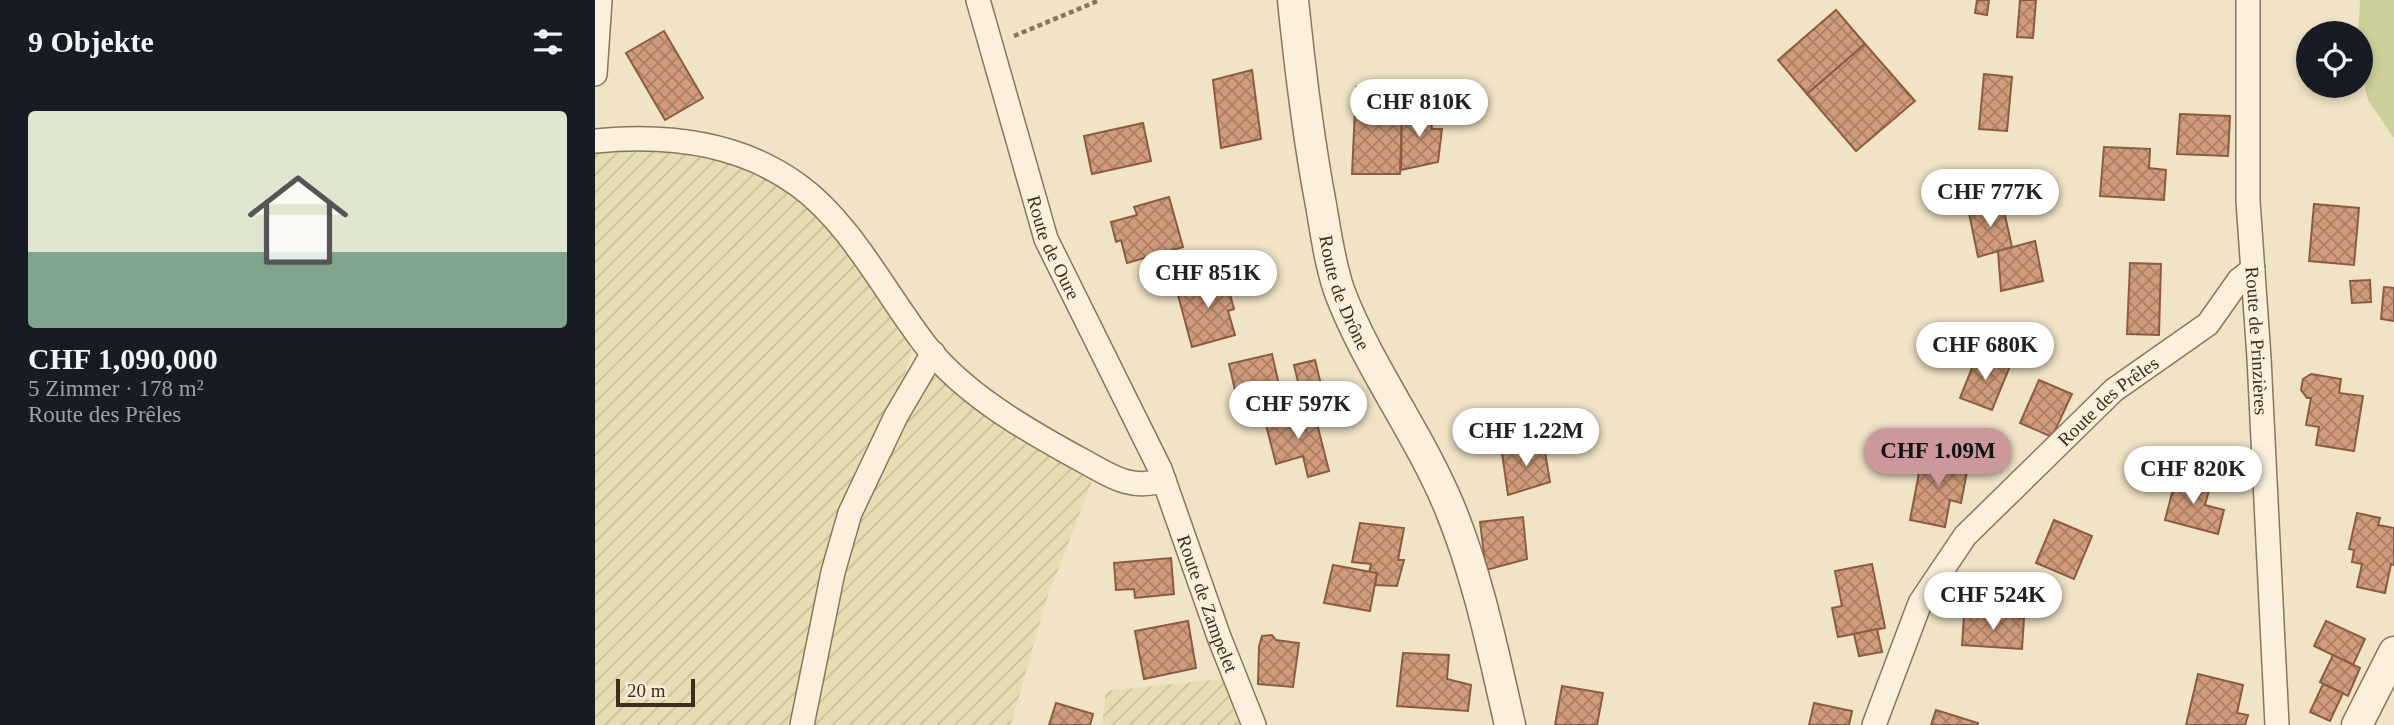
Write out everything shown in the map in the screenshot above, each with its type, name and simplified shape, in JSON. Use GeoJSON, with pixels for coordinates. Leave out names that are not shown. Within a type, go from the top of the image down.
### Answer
{"type":"FeatureCollection","features":[{"type":"Feature","properties":{"kind":"street"},"geometry":{"type":"LineString","coordinates":[[595,74],[600,0]]}},
{"type":"Feature","properties":{"kind":"street","name":"Route de Oure"},"geometry":{"type":"LineString","coordinates":[[978,0],[1045,239],[1164,480]]}},
{"type":"Feature","properties":{"kind":"street","name":"Route de Drône"},"geometry":{"type":"LineString","coordinates":[[1293,0],[1306,120],[1328,245],[1339,290],[1355,329],[1425,456],[1448,505],[1481,600],[1510,725]]}},
{"type":"Feature","properties":{"kind":"street","name":"Route de Prinzières"},"geometry":{"type":"LineString","coordinates":[[2248,0],[2247,169],[2277,725]]}},
{"type":"Feature","properties":{"kind":"street"},"geometry":{"type":"LineString","coordinates":[[595,132],[595,141],[644,137],[706,145],[761,163],[798,185],[839,225],[933,353],[967,386],[1046,441],[1110,475],[1136,485],[1164,480]]}},
{"type":"Feature","properties":{"kind":"street","name":"Route des Prêles"},"geometry":{"type":"LineString","coordinates":[[1874,725],[1920,603],[1965,536],[2114,390],[2208,324],[2239,280],[2253,269]]}},
{"type":"Feature","properties":{"kind":"street"},"geometry":{"type":"LineString","coordinates":[[802,725],[834,572],[851,513],[896,416],[933,353]]}},
{"type":"Feature","properties":{"kind":"street","name":"Route de Zampelet"},"geometry":{"type":"LineString","coordinates":[[1164,480],[1219,637],[1254,725]]}},
{"type":"Feature","properties":{"kind":"street"},"geometry":{"type":"LineString","coordinates":[[2357,725],[2394,652]]}},
{"type":"Feature","properties":{"kind":"path"},"geometry":{"type":"LineString","coordinates":[[1009,38],[1100,0]]}},
{"type":"Feature","properties":{"kind":"shaded area"},"geometry":{"type":"Polygon","coordinates":[[[652,146],[746,167],[788,189],[826,222],[910,341],[911,355],[903,380],[849,496],[795,725],[595,725],[595,149],[652,146]]]}},
{"type":"Feature","properties":{"kind":"shaded area"},"geometry":{"type":"Polygon","coordinates":[[[938,376],[1094,476],[1046,601],[1011,725],[808,725],[855,521],[922,394],[932,379],[938,376]]]}},
{"type":"Feature","properties":{"kind":"shaded area"},"geometry":{"type":"Polygon","coordinates":[[[1222,679],[1239,725],[1102,725],[1106,691],[1222,679]]]}},
{"type":"Feature","properties":{"kind":"green space"},"geometry":{"type":"Polygon","coordinates":[[[2360,0],[2394,0],[2394,138],[2368,100],[2373,98],[2373,21],[2359,21],[2360,0]]]}},
{"type":"Feature","properties":{"kind":"building"},"geometry":{"type":"Polygon","coordinates":[[[1977,0],[1989,0],[1987,15],[1975,13],[1977,0]]]}},
{"type":"Feature","properties":{"kind":"building"},"geometry":{"type":"Polygon","coordinates":[[[2020,0],[2036,0],[2033,38],[2017,37],[2020,0]]]}},
{"type":"Feature","properties":{"kind":"building"},"geometry":{"type":"Polygon","coordinates":[[[1836,10],[1865,44],[1807,94],[1778,60],[1836,10]]]}},
{"type":"Feature","properties":{"kind":"building"},"geometry":{"type":"Polygon","coordinates":[[[664,31],[703,98],[665,120],[626,53],[664,31]]]}},
{"type":"Feature","properties":{"kind":"building"},"geometry":{"type":"Polygon","coordinates":[[[1865,44],[1915,101],[1856,151],[1807,94],[1865,44]]]}},
{"type":"Feature","properties":{"kind":"building"},"geometry":{"type":"Polygon","coordinates":[[[1252,70],[1261,139],[1221,148],[1213,80],[1252,70]]]}},
{"type":"Feature","properties":{"kind":"building"},"geometry":{"type":"Polygon","coordinates":[[[1984,74],[2012,77],[2007,131],[1979,129],[1984,74]]]}},
{"type":"Feature","properties":{"kind":"building"},"geometry":{"type":"Polygon","coordinates":[[[1403,81],[1400,174],[1352,174],[1356,87],[1403,81]]]}},
{"type":"Feature","properties":{"kind":"building"},"geometry":{"type":"Polygon","coordinates":[[[1426,107],[1425,119],[1431,122],[1432,129],[1442,129],[1438,162],[1401,170],[1402,108],[1426,107]]]}},
{"type":"Feature","properties":{"kind":"building"},"geometry":{"type":"Polygon","coordinates":[[[2180,114],[2230,116],[2228,156],[2177,154],[2180,114]]]}},
{"type":"Feature","properties":{"kind":"building"},"geometry":{"type":"Polygon","coordinates":[[[1143,123],[1151,161],[1092,174],[1084,136],[1143,123]]]}},
{"type":"Feature","properties":{"kind":"building"},"geometry":{"type":"Polygon","coordinates":[[[2104,147],[2150,149],[2149,168],[2166,170],[2164,200],[2100,196],[2104,147]]]}},
{"type":"Feature","properties":{"kind":"building"},"geometry":{"type":"Polygon","coordinates":[[[1169,197],[1183,247],[1127,263],[1121,240],[1116,242],[1111,222],[1137,215],[1134,207],[1169,197]]]}},
{"type":"Feature","properties":{"kind":"building"},"geometry":{"type":"Polygon","coordinates":[[[2002,202],[2012,247],[1978,257],[1968,208],[2002,202]]]}},
{"type":"Feature","properties":{"kind":"building"},"geometry":{"type":"Polygon","coordinates":[[[2314,204],[2359,208],[2354,265],[2309,261],[2314,204]]]}},
{"type":"Feature","properties":{"kind":"building"},"geometry":{"type":"Polygon","coordinates":[[[2035,241],[2043,281],[2001,291],[1998,251],[2035,241]]]}},
{"type":"Feature","properties":{"kind":"building"},"geometry":{"type":"Polygon","coordinates":[[[2130,263],[2161,264],[2159,335],[2127,334],[2130,263]]]}},
{"type":"Feature","properties":{"kind":"building"},"geometry":{"type":"Polygon","coordinates":[[[1224,272],[1234,309],[1228,311],[1235,335],[1192,347],[1178,295],[1188,293],[1186,283],[1224,272]]]}},
{"type":"Feature","properties":{"kind":"building"},"geometry":{"type":"Polygon","coordinates":[[[2370,280],[2371,302],[2352,303],[2350,281],[2370,280]]]}},
{"type":"Feature","properties":{"kind":"building"},"geometry":{"type":"Polygon","coordinates":[[[2384,287],[2394,288],[2394,321],[2381,319],[2384,287]]]}},
{"type":"Feature","properties":{"kind":"building"},"geometry":{"type":"Polygon","coordinates":[[[1978,353],[2010,366],[1992,410],[1960,398],[1978,353]]]}},
{"type":"Feature","properties":{"kind":"building"},"geometry":{"type":"Polygon","coordinates":[[[1272,354],[1281,394],[1238,403],[1229,364],[1272,354]]]}},
{"type":"Feature","properties":{"kind":"building"},"geometry":{"type":"Polygon","coordinates":[[[1315,360],[1321,385],[1300,390],[1294,365],[1315,360]]]}},
{"type":"Feature","properties":{"kind":"building"},"geometry":{"type":"Polygon","coordinates":[[[2311,374],[2341,379],[2339,393],[2363,396],[2354,451],[2316,445],[2319,427],[2306,425],[2311,398],[2307,398],[2301,390],[2303,379],[2311,374]]]}},
{"type":"Feature","properties":{"kind":"building"},"geometry":{"type":"Polygon","coordinates":[[[2039,380],[2072,394],[2052,437],[2020,423],[2039,380]]]}},
{"type":"Feature","properties":{"kind":"building"},"geometry":{"type":"Polygon","coordinates":[[[1313,408],[1329,471],[1308,477],[1303,456],[1276,464],[1265,421],[1313,408]]]}},
{"type":"Feature","properties":{"kind":"building"},"geometry":{"type":"Polygon","coordinates":[[[1543,440],[1550,482],[1508,495],[1502,453],[1543,440]]]}},
{"type":"Feature","properties":{"kind":"building"},"geometry":{"type":"Polygon","coordinates":[[[1923,452],[1969,461],[1961,503],[1950,500],[1945,527],[1910,520],[1923,452]]]}},
{"type":"Feature","properties":{"kind":"building"},"geometry":{"type":"Polygon","coordinates":[[[2177,474],[2211,483],[2205,505],[2224,510],[2218,534],[2165,520],[2177,474]]]}},
{"type":"Feature","properties":{"kind":"building"},"geometry":{"type":"Polygon","coordinates":[[[2357,513],[2380,518],[2378,525],[2394,528],[2394,565],[2391,564],[2385,593],[2357,587],[2362,564],[2352,562],[2354,550],[2349,549],[2357,513]]]}},
{"type":"Feature","properties":{"kind":"building"},"geometry":{"type":"Polygon","coordinates":[[[1523,517],[1527,559],[1486,570],[1480,522],[1523,517]]]}},
{"type":"Feature","properties":{"kind":"building"},"geometry":{"type":"Polygon","coordinates":[[[2054,520],[2092,536],[2074,579],[2036,563],[2054,520]]]}},
{"type":"Feature","properties":{"kind":"building"},"geometry":{"type":"Polygon","coordinates":[[[1360,523],[1404,528],[1398,560],[1404,560],[1397,586],[1375,585],[1377,573],[1369,573],[1371,564],[1352,562],[1360,523]]]}},
{"type":"Feature","properties":{"kind":"building"},"geometry":{"type":"Polygon","coordinates":[[[1171,558],[1174,594],[1135,598],[1134,589],[1116,590],[1114,563],[1171,558]]]}},
{"type":"Feature","properties":{"kind":"building"},"geometry":{"type":"Polygon","coordinates":[[[1872,564],[1885,628],[1838,637],[1832,608],[1842,606],[1835,571],[1872,564]]]}},
{"type":"Feature","properties":{"kind":"building"},"geometry":{"type":"Polygon","coordinates":[[[1333,565],[1377,573],[1370,611],[1324,603],[1333,565]]]}},
{"type":"Feature","properties":{"kind":"building"},"geometry":{"type":"Polygon","coordinates":[[[1964,615],[2024,618],[2022,649],[1962,645],[1964,615]]]}},
{"type":"Feature","properties":{"kind":"building"},"geometry":{"type":"Polygon","coordinates":[[[1188,621],[1196,668],[1144,679],[1135,631],[1188,621]]]}},
{"type":"Feature","properties":{"kind":"building"},"geometry":{"type":"Polygon","coordinates":[[[2326,621],[2365,639],[2353,665],[2314,646],[2326,621]]]}},
{"type":"Feature","properties":{"kind":"building"},"geometry":{"type":"Polygon","coordinates":[[[1877,629],[1882,652],[1859,656],[1854,634],[1877,629]]]}},
{"type":"Feature","properties":{"kind":"building"},"geometry":{"type":"Polygon","coordinates":[[[1272,635],[1276,640],[1299,643],[1293,687],[1258,684],[1262,636],[1272,635]]]}},
{"type":"Feature","properties":{"kind":"building"},"geometry":{"type":"Polygon","coordinates":[[[1403,653],[1449,655],[1447,679],[1471,685],[1468,711],[1397,706],[1403,653]]]}},
{"type":"Feature","properties":{"kind":"building"},"geometry":{"type":"Polygon","coordinates":[[[2333,655],[2360,668],[2348,696],[2320,682],[2333,655]]]}},
{"type":"Feature","properties":{"kind":"building"},"geometry":{"type":"Polygon","coordinates":[[[2198,674],[2243,685],[2237,713],[2248,715],[2245,725],[2186,725],[2198,674]]]}},
{"type":"Feature","properties":{"kind":"building"},"geometry":{"type":"Polygon","coordinates":[[[2323,684],[2343,693],[2330,721],[2310,712],[2323,684]]]}},
{"type":"Feature","properties":{"kind":"building"},"geometry":{"type":"Polygon","coordinates":[[[1562,686],[1603,693],[1597,725],[1555,725],[1562,686]]]}},
{"type":"Feature","properties":{"kind":"building"},"geometry":{"type":"Polygon","coordinates":[[[1056,703],[1093,714],[1090,725],[1049,725],[1056,703]]]}},
{"type":"Feature","properties":{"kind":"building"},"geometry":{"type":"Polygon","coordinates":[[[1814,703],[1852,711],[1849,725],[1809,725],[1814,703]]]}},
{"type":"Feature","properties":{"kind":"building"},"geometry":{"type":"Polygon","coordinates":[[[1936,710],[1978,723],[1931,725],[1936,710]]]}}]}
